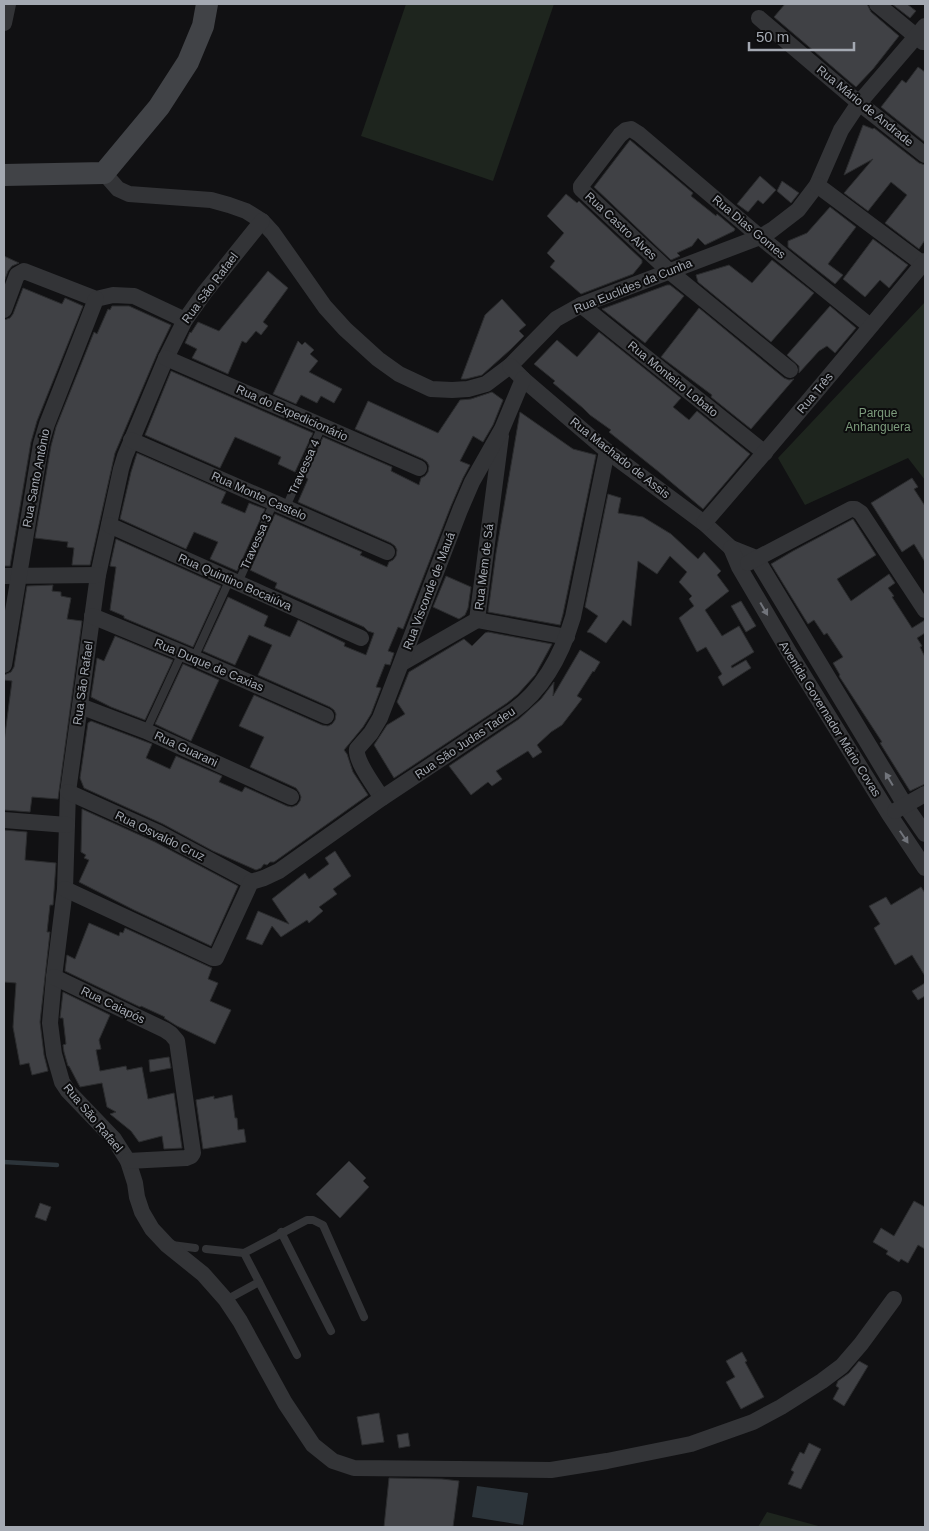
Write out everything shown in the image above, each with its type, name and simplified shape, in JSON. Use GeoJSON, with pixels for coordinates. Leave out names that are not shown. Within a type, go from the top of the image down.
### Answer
{"type":"FeatureCollection","features":[{"type":"Feature","properties":{"kind":"main road"},"geometry":{"type":"LineString","coordinates":[[4,175],[104,173],[159,107],[188,62],[203,26],[207,4]]}},
{"type":"Feature","properties":{"kind":"street"},"geometry":{"type":"LineString","coordinates":[[4,23],[8,4]]}},
{"type":"Feature","properties":{"kind":"street"},"geometry":{"type":"LineString","coordinates":[[877,4],[922,35]]}},
{"type":"Feature","properties":{"kind":"street","name":"Rua Mário de Andrade"},"geometry":{"type":"LineString","coordinates":[[759,18],[859,103],[925,155]]}},
{"type":"Feature","properties":{"kind":"street","name":"Rua Euclides da Cunha"},"geometry":{"type":"LineString","coordinates":[[104,173],[118,189],[129,194],[211,200],[230,205],[262,221],[273,233],[325,307],[345,329],[378,359],[399,374],[431,389],[468,389],[486,384],[510,366],[556,319],[581,305],[760,237],[798,210],[817,184],[838,136],[859,103],[922,35]]}},
{"type":"Feature","properties":{"kind":"street","name":"Rua Dias Gomes"},"geometry":{"type":"LineString","coordinates":[[628,129],[634,130],[639,134],[760,237],[870,326]]}},
{"type":"Feature","properties":{"kind":"street","name":"Rua Castro Alves"},"geometry":{"type":"LineString","coordinates":[[628,129],[620,135],[581,188],[669,271],[790,370]]}},
{"type":"Feature","properties":{"kind":"street"},"geometry":{"type":"LineString","coordinates":[[817,184],[924,263]]}},
{"type":"Feature","properties":{"kind":"street","name":"Rua São Rafael"},"geometry":{"type":"LineString","coordinates":[[262,221],[185,320],[166,358],[131,440],[121,469],[98,575],[68,792],[65,889],[50,1023],[54,1054],[59,1073],[68,1091],[114,1139],[128,1161],[135,1183],[137,1198],[142,1212],[152,1229],[167,1245],[204,1274],[226,1300],[240,1321],[285,1403],[313,1445],[333,1460],[354,1468],[551,1470],[690,1444],[753,1422],[804,1393],[842,1366],[861,1344],[894,1299]]}},
{"type":"Feature","properties":{"kind":"street","name":"Rua Três"},"geometry":{"type":"LineString","coordinates":[[704,523],[816,393],[924,263]]}},
{"type":"Feature","properties":{"kind":"street"},"geometry":{"type":"LineString","coordinates":[[4,310],[19,272],[24,271],[96,299],[113,294],[134,296],[185,320]]}},
{"type":"Feature","properties":{"kind":"street","name":"Rua Santo Antônio"},"geometry":{"type":"LineString","coordinates":[[4,665],[11,575],[40,444],[46,424],[96,299]]}},
{"type":"Feature","properties":{"kind":"street","name":"Rua Monteiro Lobato"},"geometry":{"type":"LineString","coordinates":[[581,305],[764,453]]}},
{"type":"Feature","properties":{"kind":"street","name":"Rua do Expedicionário"},"geometry":{"type":"LineString","coordinates":[[166,358],[419,468]]}},
{"type":"Feature","properties":{"kind":"street","name":"Rua Machado de Assis"},"geometry":{"type":"LineString","coordinates":[[510,366],[607,451],[704,523],[731,548],[756,558]]}},
{"type":"Feature","properties":{"kind":"street","name":"Rua Visconde de Mauá"},"geometry":{"type":"LineString","coordinates":[[382,798],[359,760],[356,752],[358,746],[380,718],[460,510],[472,482],[502,429],[523,379]]}},
{"type":"Feature","properties":{"kind":"street","name":"Rua Mem de Sá"},"geometry":{"type":"LineString","coordinates":[[402,663],[477,620],[502,429]]}},
{"type":"Feature","properties":{"kind":"street","name":"Rua Monte Castelo"},"geometry":{"type":"LineString","coordinates":[[131,440],[387,552]]}},
{"type":"Feature","properties":{"kind":"street","name":"Rua São Judas Tadeu"},"geometry":{"type":"LineString","coordinates":[[251,882],[279,871],[382,798],[520,706],[546,678],[567,637],[607,451]]}},
{"type":"Feature","properties":{"kind":"street"},"geometry":{"type":"LineString","coordinates":[[739,567],[851,509],[855,509],[861,512],[925,610]]}},
{"type":"Feature","properties":{"kind":"street","name":"Rua Quintino Bocaiúva"},"geometry":{"type":"LineString","coordinates":[[109,525],[361,638]]}},
{"type":"Feature","properties":{"kind":"street","name":"Rua Machado de Assis"},"geometry":{"type":"LineString","coordinates":[[731,548],[739,567]]}},
{"type":"Feature","properties":{"kind":"street","name":"Avenida Governador Mário Covas"},"geometry":{"type":"LineString","coordinates":[[756,558],[905,805],[925,834]]}},
{"type":"Feature","properties":{"kind":"street","name":"Avenida Governador Mário Covas"},"geometry":{"type":"LineString","coordinates":[[739,567],[889,814],[925,868]]}},
{"type":"Feature","properties":{"kind":"street"},"geometry":{"type":"LineString","coordinates":[[11,575],[98,575]]}},
{"type":"Feature","properties":{"kind":"street","name":"Rua Duque de Caxias"},"geometry":{"type":"LineString","coordinates":[[92,616],[188,655],[326,716]]}},
{"type":"Feature","properties":{"kind":"street"},"geometry":{"type":"LineString","coordinates":[[477,620],[567,637]]}},
{"type":"Feature","properties":{"kind":"street"},"geometry":{"type":"LineString","coordinates":[[816,694],[831,684]]}},
{"type":"Feature","properties":{"kind":"street","name":"Rua Guarani"},"geometry":{"type":"LineString","coordinates":[[80,706],[146,731],[291,797]]}},
{"type":"Feature","properties":{"kind":"street","name":"Rua Osvaldo Cruz"},"geometry":{"type":"LineString","coordinates":[[68,792],[159,834],[251,882]]}},
{"type":"Feature","properties":{"kind":"street"},"geometry":{"type":"LineString","coordinates":[[889,814],[925,794]]}},
{"type":"Feature","properties":{"kind":"street"},"geometry":{"type":"LineString","coordinates":[[4,820],[67,825]]}},
{"type":"Feature","properties":{"kind":"street"},"geometry":{"type":"LineString","coordinates":[[65,889],[214,958],[218,955],[251,882]]}},
{"type":"Feature","properties":{"kind":"street","name":"Rua Caiapós"},"geometry":{"type":"LineString","coordinates":[[54,977],[171,1034],[178,1045],[193,1153],[186,1158],[128,1161]]}},
{"type":"Feature","properties":{"kind":"lane","name":"Travessa 4"},"geometry":{"type":"LineString","coordinates":[[280,505],[322,426]]}},
{"type":"Feature","properties":{"kind":"lane","name":"Travessa 3"},"geometry":{"type":"LineString","coordinates":[[146,731],[188,655],[280,505]]}},
{"type":"Feature","properties":{"kind":"lane"},"geometry":{"type":"LineString","coordinates":[[206,1249],[244,1253],[281,1232],[307,1220],[313,1220],[323,1225],[364,1317]]}},
{"type":"Feature","properties":{"kind":"lane"},"geometry":{"type":"LineString","coordinates":[[281,1232],[332,1331]]}},
{"type":"Feature","properties":{"kind":"lane"},"geometry":{"type":"LineString","coordinates":[[167,1245],[195,1248]]}},
{"type":"Feature","properties":{"kind":"lane"},"geometry":{"type":"LineString","coordinates":[[244,1253],[297,1356]]}},
{"type":"Feature","properties":{"kind":"lane"},"geometry":{"type":"LineString","coordinates":[[226,1300],[259,1282]]}},
{"type":"Feature","properties":{"kind":"green space"},"geometry":{"type":"Polygon","coordinates":[[[406,4],[554,4],[493,181],[361,136],[406,4]]]}},
{"type":"Feature","properties":{"kind":"green space","name":"Parque Anhanguera"},"geometry":{"type":"Polygon","coordinates":[[[925,302],[925,480],[908,458],[805,505],[778,458],[925,302]]]}},
{"type":"Feature","properties":{"kind":"green space"},"geometry":{"type":"Polygon","coordinates":[[[767,1512],[822,1527],[758,1527],[767,1512]]]}},
{"type":"Feature","properties":{"kind":"shaded area"},"geometry":{"type":"Polygon","coordinates":[[[477,1486],[528,1493],[523,1525],[472,1517],[477,1486]]]}},
{"type":"Feature","properties":{"kind":"building"},"geometry":{"type":"Polygon","coordinates":[[[785,4],[867,4],[871,12],[899,36],[856,87],[774,17],[785,4]]]}},
{"type":"Feature","properties":{"kind":"building"},"geometry":{"type":"Polygon","coordinates":[[[892,4],[907,4],[916,11],[910,18],[892,4]]]}},
{"type":"Feature","properties":{"kind":"building"},"geometry":{"type":"Polygon","coordinates":[[[918,67],[925,72],[925,142],[881,107],[902,80],[906,83],[918,67]]]}},
{"type":"Feature","properties":{"kind":"building"},"geometry":{"type":"Polygon","coordinates":[[[863,125],[874,128],[919,163],[925,165],[925,240],[919,249],[885,223],[907,195],[891,182],[868,211],[844,193],[873,159],[844,175],[863,125]]]}},
{"type":"Feature","properties":{"kind":"building"},"geometry":{"type":"Polygon","coordinates":[[[630,140],[693,193],[691,196],[735,229],[734,231],[705,245],[698,238],[692,246],[677,253],[680,256],[671,260],[594,187],[630,140]]]}},
{"type":"Feature","properties":{"kind":"building"},"geometry":{"type":"Polygon","coordinates":[[[760,176],[776,190],[763,204],[758,200],[748,212],[737,204],[760,176]]]}},
{"type":"Feature","properties":{"kind":"building"},"geometry":{"type":"Polygon","coordinates":[[[782,181],[799,193],[791,203],[777,191],[782,181]]]}},
{"type":"Feature","properties":{"kind":"building"},"geometry":{"type":"Polygon","coordinates":[[[566,194],[577,203],[579,201],[642,260],[642,263],[633,274],[581,294],[550,267],[555,261],[547,253],[564,233],[547,216],[566,194]]]}},
{"type":"Feature","properties":{"kind":"building"},"geometry":{"type":"Polygon","coordinates":[[[830,207],[856,227],[828,264],[843,275],[835,284],[788,247],[788,241],[807,233],[830,207]]]}},
{"type":"Feature","properties":{"kind":"building"},"geometry":{"type":"Polygon","coordinates":[[[873,239],[908,265],[889,288],[880,280],[865,297],[843,279],[873,239]]]}},
{"type":"Feature","properties":{"kind":"building"},"geometry":{"type":"Polygon","coordinates":[[[4,256],[19,263],[12,266],[8,271],[4,282],[4,256]]]}},
{"type":"Feature","properties":{"kind":"building"},"geometry":{"type":"Polygon","coordinates":[[[772,260],[814,293],[771,342],[698,282],[696,275],[729,265],[752,283],[772,260]]]}},
{"type":"Feature","properties":{"kind":"building"},"geometry":{"type":"Polygon","coordinates":[[[268,271],[288,288],[263,322],[268,326],[261,335],[256,331],[246,343],[242,341],[228,374],[192,358],[197,349],[185,343],[190,332],[198,322],[219,331],[268,271]]]}},
{"type":"Feature","properties":{"kind":"building"},"geometry":{"type":"Polygon","coordinates":[[[670,285],[684,296],[645,343],[602,309],[670,285]]]}},
{"type":"Feature","properties":{"kind":"building"},"geometry":{"type":"Polygon","coordinates":[[[23,288],[62,304],[65,298],[83,306],[37,421],[31,442],[10,566],[4,566],[4,320],[10,318],[13,314],[23,288]]]}},
{"type":"Feature","properties":{"kind":"building"},"geometry":{"type":"Polygon","coordinates":[[[502,299],[526,325],[519,331],[524,336],[482,375],[461,379],[485,315],[502,299]]]}},
{"type":"Feature","properties":{"kind":"building"},"geometry":{"type":"Polygon","coordinates":[[[112,306],[129,306],[171,325],[115,453],[90,565],[72,565],[74,548],[67,547],[68,542],[35,538],[56,427],[94,332],[97,334],[108,309],[110,310],[112,306]]]}},
{"type":"Feature","properties":{"kind":"building"},"geometry":{"type":"Polygon","coordinates":[[[830,306],[856,328],[835,353],[827,346],[819,351],[799,373],[799,366],[787,355],[830,306]]]}},
{"type":"Feature","properties":{"kind":"building"},"geometry":{"type":"Polygon","coordinates":[[[699,308],[784,378],[794,379],[751,429],[711,397],[712,395],[661,357],[699,308]]]}},
{"type":"Feature","properties":{"kind":"building"},"geometry":{"type":"Polygon","coordinates":[[[599,332],[681,398],[673,407],[689,420],[697,411],[750,454],[703,509],[609,432],[611,430],[590,415],[553,383],[555,381],[534,364],[557,340],[577,357],[599,332]]]}},
{"type":"Feature","properties":{"kind":"building"},"geometry":{"type":"Polygon","coordinates":[[[298,341],[302,345],[305,342],[314,350],[310,354],[318,361],[309,372],[342,389],[334,403],[321,396],[317,403],[301,395],[296,404],[273,394],[298,341]]]}},
{"type":"Feature","properties":{"kind":"building"},"geometry":{"type":"Polygon","coordinates":[[[171,371],[313,433],[295,472],[278,464],[281,457],[235,437],[220,468],[145,435],[171,371]]]}},
{"type":"Feature","properties":{"kind":"building"},"geometry":{"type":"Polygon","coordinates":[[[492,392],[503,400],[493,425],[483,442],[473,436],[460,461],[470,465],[451,506],[403,629],[398,627],[388,651],[394,653],[390,665],[385,664],[376,687],[381,688],[371,714],[344,750],[353,772],[368,795],[274,862],[270,862],[267,865],[264,864],[256,870],[213,851],[163,824],[84,788],[80,778],[88,723],[91,721],[152,744],[146,758],[170,769],[176,756],[222,776],[219,782],[242,792],[245,787],[287,806],[297,805],[301,797],[296,788],[250,767],[264,737],[239,726],[254,695],[322,725],[328,726],[332,724],[336,714],[330,707],[258,675],[272,645],[249,635],[235,665],[203,651],[228,597],[268,616],[264,626],[290,637],[298,620],[345,643],[344,646],[366,655],[374,633],[275,588],[277,583],[250,570],[275,514],[362,552],[360,555],[387,567],[389,562],[396,556],[397,550],[391,543],[298,502],[308,479],[305,477],[323,437],[392,467],[391,471],[419,485],[421,478],[428,472],[429,466],[427,462],[355,429],[368,401],[438,433],[460,400],[471,399],[492,392]]]}},
{"type":"Feature","properties":{"kind":"building"},"geometry":{"type":"Polygon","coordinates":[[[520,412],[573,449],[596,455],[560,625],[488,612],[520,412]]]}},
{"type":"Feature","properties":{"kind":"building"},"geometry":{"type":"Polygon","coordinates":[[[137,453],[226,492],[221,503],[245,513],[249,503],[265,509],[237,571],[210,559],[218,542],[194,532],[186,549],[120,519],[137,453]]]}},
{"type":"Feature","properties":{"kind":"building"},"geometry":{"type":"Polygon","coordinates":[[[912,478],[918,487],[914,489],[925,506],[925,562],[914,544],[902,552],[871,503],[912,478]]]}},
{"type":"Feature","properties":{"kind":"building"},"geometry":{"type":"Polygon","coordinates":[[[608,494],[621,498],[618,513],[643,517],[671,534],[698,559],[704,552],[721,571],[717,575],[729,591],[705,610],[722,636],[739,626],[754,652],[731,666],[732,668],[746,660],[751,668],[723,686],[718,677],[722,674],[706,647],[697,652],[679,618],[694,606],[689,599],[692,596],[679,582],[687,572],[670,556],[657,574],[638,561],[631,626],[623,620],[606,643],[587,632],[598,616],[585,607],[608,494]]]}},
{"type":"Feature","properties":{"kind":"building"},"geometry":{"type":"Polygon","coordinates":[[[853,519],[876,555],[837,579],[851,601],[889,574],[895,583],[888,588],[912,628],[925,620],[925,633],[917,638],[922,646],[920,647],[925,657],[925,784],[910,791],[880,743],[882,742],[839,676],[833,663],[843,657],[827,633],[824,635],[814,620],[808,624],[771,564],[853,519]]]}},
{"type":"Feature","properties":{"kind":"building"},"geometry":{"type":"Polygon","coordinates":[[[116,539],[221,586],[193,647],[124,618],[124,616],[110,610],[116,567],[110,566],[116,539]]]}},
{"type":"Feature","properties":{"kind":"building"},"geometry":{"type":"Polygon","coordinates":[[[446,576],[471,587],[468,608],[465,615],[459,619],[433,607],[446,576]]]}},
{"type":"Feature","properties":{"kind":"building"},"geometry":{"type":"Polygon","coordinates":[[[53,585],[52,591],[61,592],[61,596],[71,598],[67,619],[82,621],[58,799],[32,797],[30,812],[4,810],[4,742],[12,681],[4,680],[4,675],[11,672],[14,667],[27,586],[53,585]]]}},
{"type":"Feature","properties":{"kind":"building"},"geometry":{"type":"Polygon","coordinates":[[[741,601],[756,626],[746,632],[731,606],[741,601]]]}},
{"type":"Feature","properties":{"kind":"building"},"geometry":{"type":"Polygon","coordinates":[[[488,632],[552,644],[535,675],[518,694],[394,778],[374,745],[387,725],[405,714],[397,702],[409,672],[464,639],[472,646],[488,632]]]}},
{"type":"Feature","properties":{"kind":"building"},"geometry":{"type":"Polygon","coordinates":[[[115,636],[173,660],[145,720],[91,697],[97,658],[104,661],[115,636]]]}},
{"type":"Feature","properties":{"kind":"building"},"geometry":{"type":"Polygon","coordinates":[[[580,650],[600,662],[577,696],[582,699],[562,725],[537,745],[542,752],[533,758],[528,751],[496,771],[502,779],[492,786],[488,782],[471,795],[449,766],[519,719],[541,699],[554,682],[553,696],[580,650]]]}},
{"type":"Feature","properties":{"kind":"building"},"geometry":{"type":"Polygon","coordinates":[[[183,664],[219,680],[191,741],[155,724],[183,664]]]}},
{"type":"Feature","properties":{"kind":"building"},"geometry":{"type":"Polygon","coordinates":[[[82,809],[155,842],[238,886],[211,946],[79,882],[89,860],[84,858],[86,855],[81,852],[82,809]]]}},
{"type":"Feature","properties":{"kind":"building"},"geometry":{"type":"Polygon","coordinates":[[[4,830],[27,832],[25,860],[56,863],[53,905],[50,905],[47,932],[50,932],[40,1022],[48,1071],[32,1075],[29,1063],[20,1065],[13,1027],[16,983],[4,982],[4,830]]]}},
{"type":"Feature","properties":{"kind":"building"},"geometry":{"type":"Polygon","coordinates":[[[335,851],[351,876],[333,889],[337,894],[319,907],[323,911],[309,923],[307,920],[281,937],[272,926],[262,945],[246,939],[258,911],[289,924],[272,899],[305,873],[309,879],[329,864],[325,858],[335,851]]]}},
{"type":"Feature","properties":{"kind":"building"},"geometry":{"type":"Polygon","coordinates":[[[921,887],[925,893],[925,976],[912,955],[895,965],[874,928],[880,924],[869,906],[886,897],[891,905],[921,887]]]}},
{"type":"Feature","properties":{"kind":"building"},"geometry":{"type":"Polygon","coordinates":[[[89,923],[119,936],[120,932],[123,933],[125,928],[212,968],[208,979],[218,983],[210,1001],[231,1010],[215,1044],[177,1026],[165,1017],[65,971],[67,955],[75,959],[89,923]]]}},
{"type":"Feature","properties":{"kind":"building"},"geometry":{"type":"Polygon","coordinates":[[[925,983],[925,996],[918,1000],[912,991],[925,983]]]}},
{"type":"Feature","properties":{"kind":"building"},"geometry":{"type":"Polygon","coordinates":[[[63,992],[110,1015],[99,1040],[101,1049],[96,1050],[100,1071],[126,1066],[127,1070],[142,1067],[148,1099],[174,1093],[182,1148],[164,1149],[162,1136],[139,1142],[131,1131],[110,1114],[116,1112],[107,1107],[102,1083],[80,1087],[68,1066],[64,1052],[63,1045],[66,1044],[63,1018],[60,1018],[63,992]]]}},
{"type":"Feature","properties":{"kind":"building"},"geometry":{"type":"Polygon","coordinates":[[[169,1057],[171,1068],[150,1072],[149,1060],[169,1057]]]}},
{"type":"Feature","properties":{"kind":"building"},"geometry":{"type":"Polygon","coordinates":[[[232,1095],[238,1130],[244,1129],[246,1142],[203,1149],[196,1100],[232,1095]]]}},
{"type":"Feature","properties":{"kind":"building"},"geometry":{"type":"Polygon","coordinates":[[[349,1161],[366,1178],[363,1181],[369,1187],[340,1218],[316,1194],[349,1161]]]}},
{"type":"Feature","properties":{"kind":"building"},"geometry":{"type":"Polygon","coordinates":[[[914,1201],[925,1207],[925,1249],[918,1245],[908,1263],[901,1259],[899,1262],[886,1254],[888,1251],[873,1242],[881,1228],[894,1236],[914,1201]]]}},
{"type":"Feature","properties":{"kind":"building"},"geometry":{"type":"Polygon","coordinates":[[[40,1203],[51,1207],[46,1221],[35,1217],[40,1203]]]}},
{"type":"Feature","properties":{"kind":"building"},"geometry":{"type":"Polygon","coordinates":[[[742,1352],[747,1361],[745,1362],[764,1397],[741,1409],[726,1382],[735,1377],[726,1361],[742,1352]]]}},
{"type":"Feature","properties":{"kind":"building"},"geometry":{"type":"Polygon","coordinates":[[[859,1361],[868,1366],[844,1406],[833,1399],[839,1388],[836,1386],[838,1381],[849,1373],[859,1361]]]}},
{"type":"Feature","properties":{"kind":"building"},"geometry":{"type":"Polygon","coordinates":[[[379,1413],[384,1442],[362,1445],[357,1417],[379,1413]]]}},
{"type":"Feature","properties":{"kind":"building"},"geometry":{"type":"Polygon","coordinates":[[[408,1433],[410,1446],[399,1448],[397,1435],[408,1433]]]}},
{"type":"Feature","properties":{"kind":"building"},"geometry":{"type":"Polygon","coordinates":[[[809,1443],[821,1449],[801,1489],[788,1484],[794,1472],[791,1470],[800,1452],[804,1454],[809,1443]]]}},
{"type":"Feature","properties":{"kind":"building"},"geometry":{"type":"Polygon","coordinates":[[[389,1478],[459,1481],[453,1527],[384,1527],[389,1478]]]}},
{"type":"Feature","properties":{"kind":"waterway"},"geometry":{"type":"LineString","coordinates":[[4,1162],[57,1165]]}}]}
